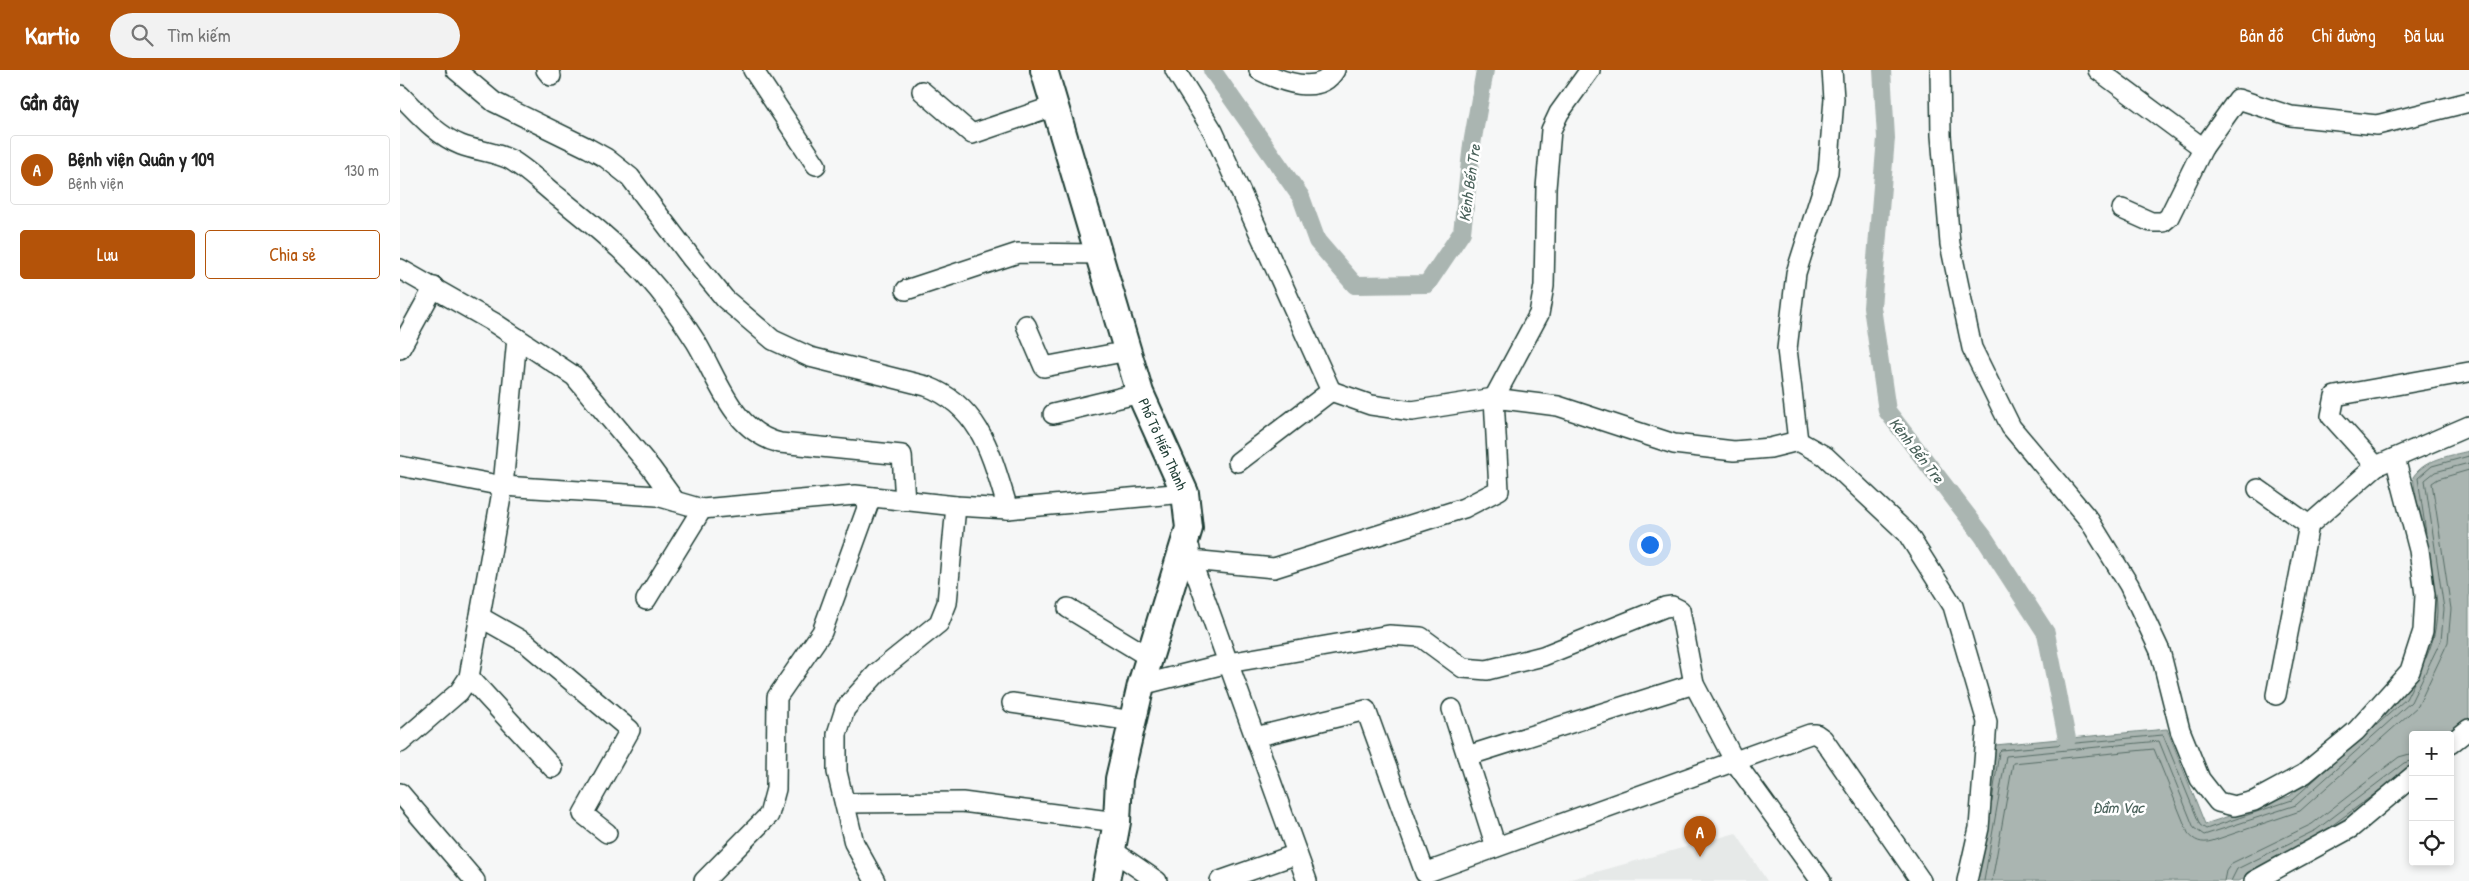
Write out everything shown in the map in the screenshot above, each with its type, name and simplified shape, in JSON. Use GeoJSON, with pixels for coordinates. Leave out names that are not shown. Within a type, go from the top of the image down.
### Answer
{"type":"FeatureCollection","features":[{"type":"Feature","properties":{"kind":"street"},"geometry":{"type":"LineString","coordinates":[[456,70],[494,102],[588,148],[606,158],[630,177],[725,299],[773,340],[810,357],[926,386],[945,393],[962,407],[974,421],[990,450],[1008,509]]}},
{"type":"Feature","properties":{"kind":"street"},"geometry":{"type":"LineString","coordinates":[[753,70],[816,166]]}},
{"type":"Feature","properties":{"kind":"street","name":"Phố Tô Hiến Thành"},"geometry":{"type":"LineString","coordinates":[[1044,70],[1140,393],[1185,493],[1189,528],[1149,657],[1132,721],[1119,779],[1117,822],[1106,881]]}},
{"type":"Feature","properties":{"kind":"street"},"geometry":{"type":"LineString","coordinates":[[1175,70],[1213,131],[1331,391],[1371,405],[1412,411],[1494,398],[1558,406],[1674,444],[1734,450],[1770,448],[1798,441],[1826,456],[1907,533],[1953,606],[1987,722],[1978,828],[1968,881]]}},
{"type":"Feature","properties":{"kind":"street"},"geometry":{"type":"LineString","coordinates":[[1258,70],[1289,83],[1308,85],[1321,82],[1335,70]]}},
{"type":"Feature","properties":{"kind":"street"},"geometry":{"type":"LineString","coordinates":[[1191,560],[1274,568],[1464,508],[1498,490],[1494,398],[1539,314],[1544,286],[1546,188],[1551,130],[1559,113],[1590,70]]}},
{"type":"Feature","properties":{"kind":"street"},"geometry":{"type":"LineString","coordinates":[[1798,441],[1787,349],[1796,273],[1828,172],[1834,99],[1832,70]]}},
{"type":"Feature","properties":{"kind":"street"},"geometry":{"type":"LineString","coordinates":[[1940,70],[1941,135],[1950,244],[1972,348],[2011,427],[2088,520],[2128,585],[2160,651],[2180,730],[2200,779],[2218,802],[2234,806],[2254,801],[2304,774],[2356,730],[2410,672],[2423,631],[2425,595],[2419,550],[2395,458]]}},
{"type":"Feature","properties":{"kind":"street"},"geometry":{"type":"LineString","coordinates":[[2098,70],[2119,76],[2203,148]]}},
{"type":"Feature","properties":{"kind":"street"},"geometry":{"type":"LineString","coordinates":[[922,90],[972,134],[1054,106]]}},
{"type":"Feature","properties":{"kind":"street"},"geometry":{"type":"LineString","coordinates":[[400,95],[434,129],[453,141],[502,156],[522,167],[582,217],[643,272],[669,304],[696,343],[733,411],[752,429],[768,440],[780,443],[902,455],[905,500]]}},
{"type":"Feature","properties":{"kind":"street"},"geometry":{"type":"LineString","coordinates":[[2122,209],[2151,222],[2163,222],[2169,217],[2203,148],[2238,99],[2291,116],[2377,125],[2469,102]]}},
{"type":"Feature","properties":{"kind":"street"},"geometry":{"type":"LineString","coordinates":[[906,290],[1018,253],[1098,254]]}},
{"type":"Feature","properties":{"kind":"street"},"geometry":{"type":"LineString","coordinates":[[400,269],[434,287],[517,338],[574,376],[651,468],[674,501]]}},
{"type":"Feature","properties":{"kind":"street"},"geometry":{"type":"LineString","coordinates":[[400,349],[434,287]]}},
{"type":"Feature","properties":{"kind":"street"},"geometry":{"type":"LineString","coordinates":[[1026,325],[1044,367],[1128,351]]}},
{"type":"Feature","properties":{"kind":"street"},"geometry":{"type":"LineString","coordinates":[[400,743],[459,692],[469,677],[504,486],[517,338]]}},
{"type":"Feature","properties":{"kind":"street"},"geometry":{"type":"LineString","coordinates":[[2376,466],[2331,416],[2336,396],[2469,372]]}},
{"type":"Feature","properties":{"kind":"street"},"geometry":{"type":"LineString","coordinates":[[1238,462],[1331,391]]}},
{"type":"Feature","properties":{"kind":"street"},"geometry":{"type":"LineString","coordinates":[[1053,414],[1140,393]]}},
{"type":"Feature","properties":{"kind":"street"},"geometry":{"type":"LineString","coordinates":[[2276,695],[2309,525],[2376,466],[2469,426]]}},
{"type":"Feature","properties":{"kind":"street"},"geometry":{"type":"LineString","coordinates":[[400,466],[504,486],[657,496],[702,509],[856,495],[956,506],[1008,509],[1185,493]]}},
{"type":"Feature","properties":{"kind":"street"},"geometry":{"type":"LineString","coordinates":[[2258,489],[2309,525]]}},
{"type":"Feature","properties":{"kind":"street"},"geometry":{"type":"LineString","coordinates":[[704,881],[769,815],[776,789],[777,697],[822,632],[871,497]]}},
{"type":"Feature","properties":{"kind":"street"},"geometry":{"type":"LineString","coordinates":[[875,881],[854,843],[838,772],[838,734],[845,709],[878,672],[939,622],[947,603],[956,506]]}},
{"type":"Feature","properties":{"kind":"street"},"geometry":{"type":"LineString","coordinates":[[646,600],[702,509]]}},
{"type":"Feature","properties":{"kind":"street"},"geometry":{"type":"LineString","coordinates":[[1189,528],[1191,560],[1307,881]]}},
{"type":"Feature","properties":{"kind":"street"},"geometry":{"type":"LineString","coordinates":[[1141,685],[1228,663],[1389,635],[1408,634],[1421,637],[1462,668],[1487,670],[1543,656],[1665,607],[1672,606],[1680,610],[1694,684],[1735,762],[1821,881]]}},
{"type":"Feature","properties":{"kind":"street"},"geometry":{"type":"LineString","coordinates":[[1068,608],[1149,657]]}},
{"type":"Feature","properties":{"kind":"street"},"geometry":{"type":"LineString","coordinates":[[480,617],[526,643],[630,730],[582,814],[607,833]]}},
{"type":"Feature","properties":{"kind":"street"},"geometry":{"type":"LineString","coordinates":[[469,677],[553,768]]}},
{"type":"Feature","properties":{"kind":"street"},"geometry":{"type":"LineString","coordinates":[[1467,756],[1694,684]]}},
{"type":"Feature","properties":{"kind":"street"},"geometry":{"type":"LineString","coordinates":[[1012,703],[1132,721]]}},
{"type":"Feature","properties":{"kind":"street"},"geometry":{"type":"LineString","coordinates":[[1452,709],[1496,847]]}},
{"type":"Feature","properties":{"kind":"street"},"geometry":{"type":"LineString","coordinates":[[1255,738],[1366,710],[1425,873],[1810,734],[1816,734],[1823,739],[1921,881]]}},
{"type":"Feature","properties":{"kind":"street"},"geometry":{"type":"LineString","coordinates":[[2454,741],[2469,728]]}},
{"type":"Feature","properties":{"kind":"street"},"geometry":{"type":"LineString","coordinates":[[2254,881],[2351,828],[2409,779]]}},
{"type":"Feature","properties":{"kind":"street"},"geometry":{"type":"LineString","coordinates":[[400,793],[475,881]]}},
{"type":"Feature","properties":{"kind":"street"},"geometry":{"type":"LineString","coordinates":[[845,803],[962,802],[1117,822]]}},
{"type":"Feature","properties":{"kind":"street"},"geometry":{"type":"LineString","coordinates":[[1112,850],[1157,881]]}},
{"type":"Feature","properties":{"kind":"street"},"geometry":{"type":"LineString","coordinates":[[1220,881],[1297,854]]}},
{"type":"Feature","properties":{"kind":"shaded area"},"geometry":{"type":"Polygon","coordinates":[[[1736,833],[1767,881],[1564,881],[1736,833]]]}},
{"type":"Feature","properties":{"kind":"water","name":"Đầm Vạc"},"geometry":{"type":"Polygon","coordinates":[[[2469,451],[2469,723],[2454,732],[2409,731],[2409,773],[2322,840],[2239,881],[1973,881],[1995,745],[2167,729],[2205,824],[2290,796],[2402,696],[2430,637],[2433,607],[2413,477],[2424,466],[2446,457],[2469,451]]]}},
{"type":"Feature","properties":{"kind":"waterway","name":"Kênh Bến Tre"},"geometry":{"type":"LineString","coordinates":[[1212,70],[1301,197],[1317,241],[1355,285],[1427,284],[1462,232],[1472,144],[1485,70]]}},
{"type":"Feature","properties":{"kind":"waterway","name":"Kênh Bến Tre"},"geometry":{"type":"LineString","coordinates":[[1882,70],[1886,138],[1872,307],[1887,411],[1983,536],[2046,633],[2067,739]]}},
{"type":"Feature","properties":{"kind":"place","name":"Bệnh viện Quân y 109"},"geometry":{"type":"Point","coordinates":[1700,857]}}]}
